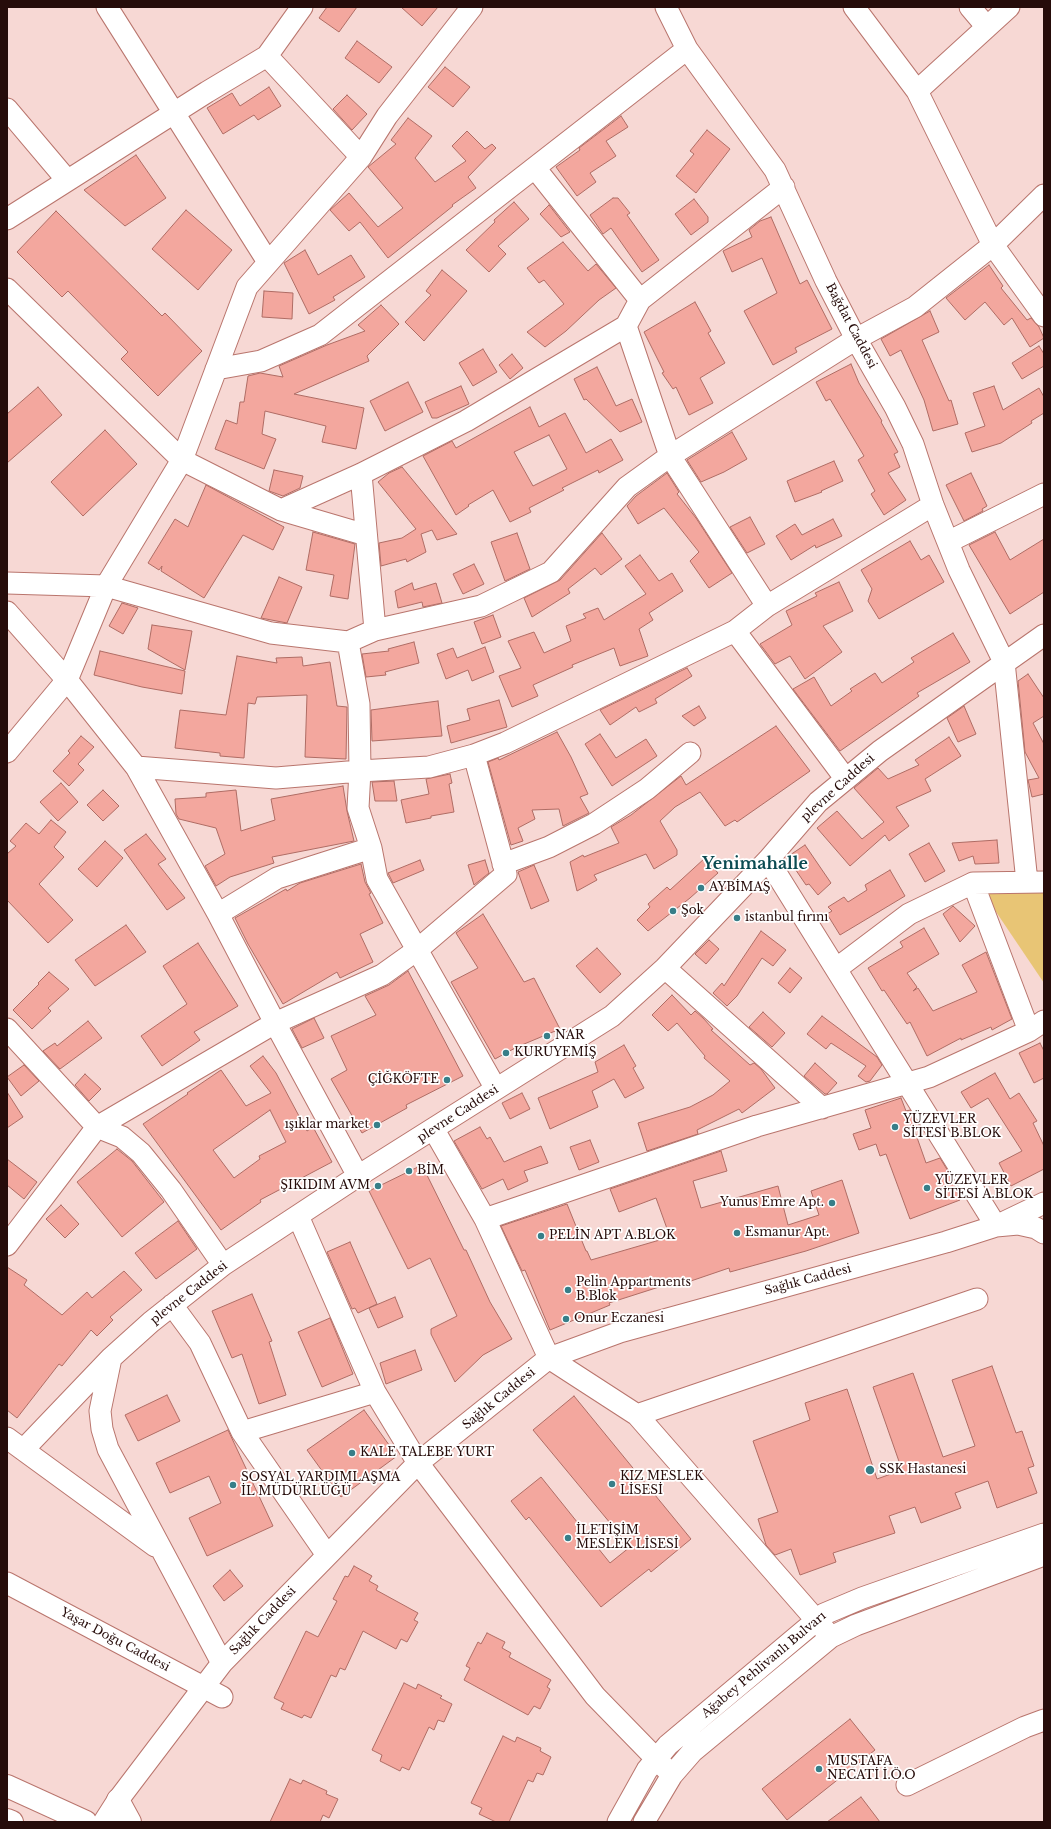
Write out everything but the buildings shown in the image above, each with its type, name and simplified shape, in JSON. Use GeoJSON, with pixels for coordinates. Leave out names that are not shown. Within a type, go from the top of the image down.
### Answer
{"type":"FeatureCollection","features":[{"type":"Feature","properties":{"kind":"main road"},"geometry":{"type":"LineString","coordinates":[[7,1786],[86,1822]]}},
{"type":"Feature","properties":{"kind":"main road"},"geometry":{"type":"LineString","coordinates":[[118,1800],[130,1822]]}},
{"type":"Feature","properties":{"kind":"main road"},"geometry":{"type":"LineString","coordinates":[[7,1820],[12,1822]]}},
{"type":"Feature","properties":{"kind":"street"},"geometry":{"type":"LineString","coordinates":[[107,7],[176,113],[268,262]]}},
{"type":"Feature","properties":{"kind":"street"},"geometry":{"type":"LineString","coordinates":[[7,219],[267,56],[302,7]]}},
{"type":"Feature","properties":{"kind":"street"},"geometry":{"type":"LineString","coordinates":[[7,752],[67,680],[106,586],[182,460],[247,286],[361,157],[387,116],[472,7]]}},
{"type":"Feature","properties":{"kind":"street","name":"Bağdat Caddesi"},"geometry":{"type":"LineString","coordinates":[[666,7],[687,49],[757,143],[775,170],[784,187],[805,237],[856,339],[895,407],[913,444],[933,505],[948,542],[975,605],[1004,662]]}},
{"type":"Feature","properties":{"kind":"street"},"geometry":{"type":"LineString","coordinates":[[854,7],[916,91],[993,245],[1044,316]]}},
{"type":"Feature","properties":{"kind":"street"},"geometry":{"type":"LineString","coordinates":[[970,7],[986,26]]}},
{"type":"Feature","properties":{"kind":"street"},"geometry":{"type":"LineString","coordinates":[[916,91],[1008,7]]}},
{"type":"Feature","properties":{"kind":"street"},"geometry":{"type":"LineString","coordinates":[[216,369],[261,361],[320,335],[687,49]]}},
{"type":"Feature","properties":{"kind":"street"},"geometry":{"type":"LineString","coordinates":[[267,56],[361,157]]}},
{"type":"Feature","properties":{"kind":"street"},"geometry":{"type":"LineString","coordinates":[[7,109],[67,180]]}},
{"type":"Feature","properties":{"kind":"street"},"geometry":{"type":"LineString","coordinates":[[536,168],[640,300]]}},
{"type":"Feature","properties":{"kind":"street"},"geometry":{"type":"LineString","coordinates":[[281,510],[361,474],[466,421],[626,326],[640,300],[784,187]]}},
{"type":"Feature","properties":{"kind":"street"},"geometry":{"type":"LineString","coordinates":[[7,583],[106,586],[271,633],[348,642],[375,630],[481,606],[551,572],[627,486],[670,456],[856,339],[915,306],[993,245],[1044,195]]}},
{"type":"Feature","properties":{"kind":"street"},"geometry":{"type":"LineString","coordinates":[[7,289],[182,460],[281,510],[366,535]]}},
{"type":"Feature","properties":{"kind":"street"},"geometry":{"type":"LineString","coordinates":[[626,326],[670,456],[767,606]]}},
{"type":"Feature","properties":{"kind":"street"},"geometry":{"type":"LineString","coordinates":[[361,474],[375,630]]}},
{"type":"Feature","properties":{"kind":"street"},"geometry":{"type":"LineString","coordinates":[[948,542],[1044,494]]}},
{"type":"Feature","properties":{"kind":"street"},"geometry":{"type":"LineString","coordinates":[[136,767],[276,778],[360,770],[429,767],[474,755],[505,742],[734,631],[767,606],[933,505]]}},
{"type":"Feature","properties":{"kind":"street"},"geometry":{"type":"LineString","coordinates":[[7,612],[67,680],[136,767],[218,914],[358,1176]]}},
{"type":"Feature","properties":{"kind":"street"},"geometry":{"type":"LineString","coordinates":[[734,631],[845,778]]}},
{"type":"Feature","properties":{"kind":"street","name":"plevne Caddesi"},"geometry":{"type":"LineString","coordinates":[[24,1449],[111,1358],[172,1305],[223,1265],[358,1176],[434,1130],[612,1016],[665,968],[768,860],[802,819],[845,778],[880,751],[1044,635]]}},
{"type":"Feature","properties":{"kind":"street"},"geometry":{"type":"LineString","coordinates":[[348,642],[359,704],[360,770],[358,808],[371,848],[377,879],[496,1089]]}},
{"type":"Feature","properties":{"kind":"street"},"geometry":{"type":"LineString","coordinates":[[836,969],[909,914],[973,882],[1035,882],[1004,662]]}},
{"type":"Feature","properties":{"kind":"street"},"geometry":{"type":"LineString","coordinates":[[504,864],[549,847],[594,824],[647,789],[690,753]]}},
{"type":"Feature","properties":{"kind":"street"},"geometry":{"type":"LineString","coordinates":[[7,1245],[97,1127],[275,1023],[382,976],[417,950],[506,874],[474,755]]}},
{"type":"Feature","properties":{"kind":"street"},"geometry":{"type":"LineString","coordinates":[[218,914],[277,878],[371,848]]}},
{"type":"Feature","properties":{"kind":"street"},"geometry":{"type":"LineString","coordinates":[[768,860],[996,1226],[1044,1203]]}},
{"type":"Feature","properties":{"kind":"street"},"geometry":{"type":"LineString","coordinates":[[485,1219],[750,1129],[906,1083],[929,1078],[1037,1026],[973,882]]}},
{"type":"Feature","properties":{"kind":"street"},"geometry":{"type":"LineString","coordinates":[[665,968],[822,1108]]}},
{"type":"Feature","properties":{"kind":"street"},"geometry":{"type":"LineString","coordinates":[[7,1029],[97,1127],[122,1137],[141,1153],[171,1190],[223,1265]]}},
{"type":"Feature","properties":{"kind":"street"},"geometry":{"type":"LineString","coordinates":[[434,1130],[485,1219],[549,1358],[637,1415],[815,1621],[831,1637]]}},
{"type":"Feature","properties":{"kind":"street"},"geometry":{"type":"LineString","coordinates":[[298,1216],[375,1392],[418,1463],[595,1696],[672,1775]]}},
{"type":"Feature","properties":{"kind":"street","name":"Sağlık Caddesi"},"geometry":{"type":"LineString","coordinates":[[104,1822],[118,1800],[222,1663],[418,1463],[549,1358],[620,1332],[931,1246],[996,1226],[1018,1224],[1036,1228],[1044,1233]]}},
{"type":"Feature","properties":{"kind":"street"},"geometry":{"type":"LineString","coordinates":[[637,1415],[977,1299]]}},
{"type":"Feature","properties":{"kind":"street"},"geometry":{"type":"LineString","coordinates":[[172,1305],[200,1343],[242,1432],[327,1555]]}},
{"type":"Feature","properties":{"kind":"street"},"geometry":{"type":"LineString","coordinates":[[111,1358],[100,1412],[102,1429],[108,1448],[222,1663]]}},
{"type":"Feature","properties":{"kind":"street"},"geometry":{"type":"LineString","coordinates":[[242,1432],[375,1392]]}},
{"type":"Feature","properties":{"kind":"street"},"geometry":{"type":"LineString","coordinates":[[7,1438],[161,1550]]}},
{"type":"Feature","properties":{"kind":"street","name":"Ağabey Pehlivanlı Bulvarı"},"geometry":{"type":"LineString","coordinates":[[618,1822],[642,1779],[656,1758],[668,1745],[815,1621],[837,1607],[1044,1534]]}},
{"type":"Feature","properties":{"kind":"street","name":"Ağabey Pehlivanlı Bulvarı"},"geometry":{"type":"LineString","coordinates":[[644,1822],[672,1775],[692,1752],[831,1637],[856,1625],[1044,1555]]}},
{"type":"Feature","properties":{"kind":"street","name":"Yaşar Doğu Caddesi"},"geometry":{"type":"LineString","coordinates":[[7,1583],[222,1697]]}},
{"type":"Feature","properties":{"kind":"street"},"geometry":{"type":"LineString","coordinates":[[907,1785],[1025,1727],[1044,1720]]}},
{"type":"Feature","properties":{"kind":"shaded area"},"geometry":{"type":"Polygon","coordinates":[[[991,890],[1044,891],[1044,983],[986,897],[991,890]]]}},
{"type":"Feature","properties":{"kind":"place","name":"AYBİMAŞ"},"geometry":{"type":"Point","coordinates":[701,888]}},
{"type":"Feature","properties":{"kind":"place","name":"Şok"},"geometry":{"type":"Point","coordinates":[673,911]}},
{"type":"Feature","properties":{"kind":"place","name":"istanbul fırını"},"geometry":{"type":"Point","coordinates":[737,918]}},
{"type":"Feature","properties":{"kind":"place","name":"NAR"},"geometry":{"type":"Point","coordinates":[547,1036]}},
{"type":"Feature","properties":{"kind":"place","name":"KURUYEMİŞ"},"geometry":{"type":"Point","coordinates":[506,1053]}},
{"type":"Feature","properties":{"kind":"place","name":"ÇİĞKÖFTE"},"geometry":{"type":"Point","coordinates":[447,1080]}},
{"type":"Feature","properties":{"kind":"place","name":"ışıklar market"},"geometry":{"type":"Point","coordinates":[377,1125]}},
{"type":"Feature","properties":{"kind":"place","name":"YÜZEVLER SİTESİ B.BLOK"},"geometry":{"type":"Point","coordinates":[895,1127]}},
{"type":"Feature","properties":{"kind":"place","name":"BİM"},"geometry":{"type":"Point","coordinates":[409,1171]}},
{"type":"Feature","properties":{"kind":"place","name":"ŞIKIDIM AVM"},"geometry":{"type":"Point","coordinates":[378,1186]}},
{"type":"Feature","properties":{"kind":"place","name":"YÜZEVLER SİTESİ A.BLOK"},"geometry":{"type":"Point","coordinates":[927,1188]}},
{"type":"Feature","properties":{"kind":"place","name":"Yunus Emre Apt."},"geometry":{"type":"Point","coordinates":[832,1203]}},
{"type":"Feature","properties":{"kind":"place","name":"Esmanur Apt."},"geometry":{"type":"Point","coordinates":[737,1233]}},
{"type":"Feature","properties":{"kind":"place","name":"PELİN APT A.BLOK"},"geometry":{"type":"Point","coordinates":[541,1236]}},
{"type":"Feature","properties":{"kind":"place","name":"Pelin Appartments B.Blok"},"geometry":{"type":"Point","coordinates":[568,1290]}},
{"type":"Feature","properties":{"kind":"place","name":"Onur Eczanesi"},"geometry":{"type":"Point","coordinates":[566,1319]}},
{"type":"Feature","properties":{"kind":"place","name":"KALE TALEBE YURT"},"geometry":{"type":"Point","coordinates":[352,1453]}},
{"type":"Feature","properties":{"kind":"place","name":"SSK Hastanesi"},"geometry":{"type":"Point","coordinates":[870,1470]}},
{"type":"Feature","properties":{"kind":"place","name":"KIZ MESLEK LİSESİ"},"geometry":{"type":"Point","coordinates":[612,1484]}},
{"type":"Feature","properties":{"kind":"place","name":"SOSYAL YARDIMLAŞMA İL MÜDÜRLÜĞÜ"},"geometry":{"type":"Point","coordinates":[233,1485]}},
{"type":"Feature","properties":{"kind":"place","name":"İLETİŞİM MESLEK LİSESİ"},"geometry":{"type":"Point","coordinates":[568,1538]}},
{"type":"Feature","properties":{"kind":"place","name":"MUSTAFA NECATİ İ.Ö.O"},"geometry":{"type":"Point","coordinates":[819,1769]}},
{"type":"Feature","properties":{"kind":"district","name":"Yenimahalle"},"geometry":{"type":"Point","coordinates":[755,864]}}]}
